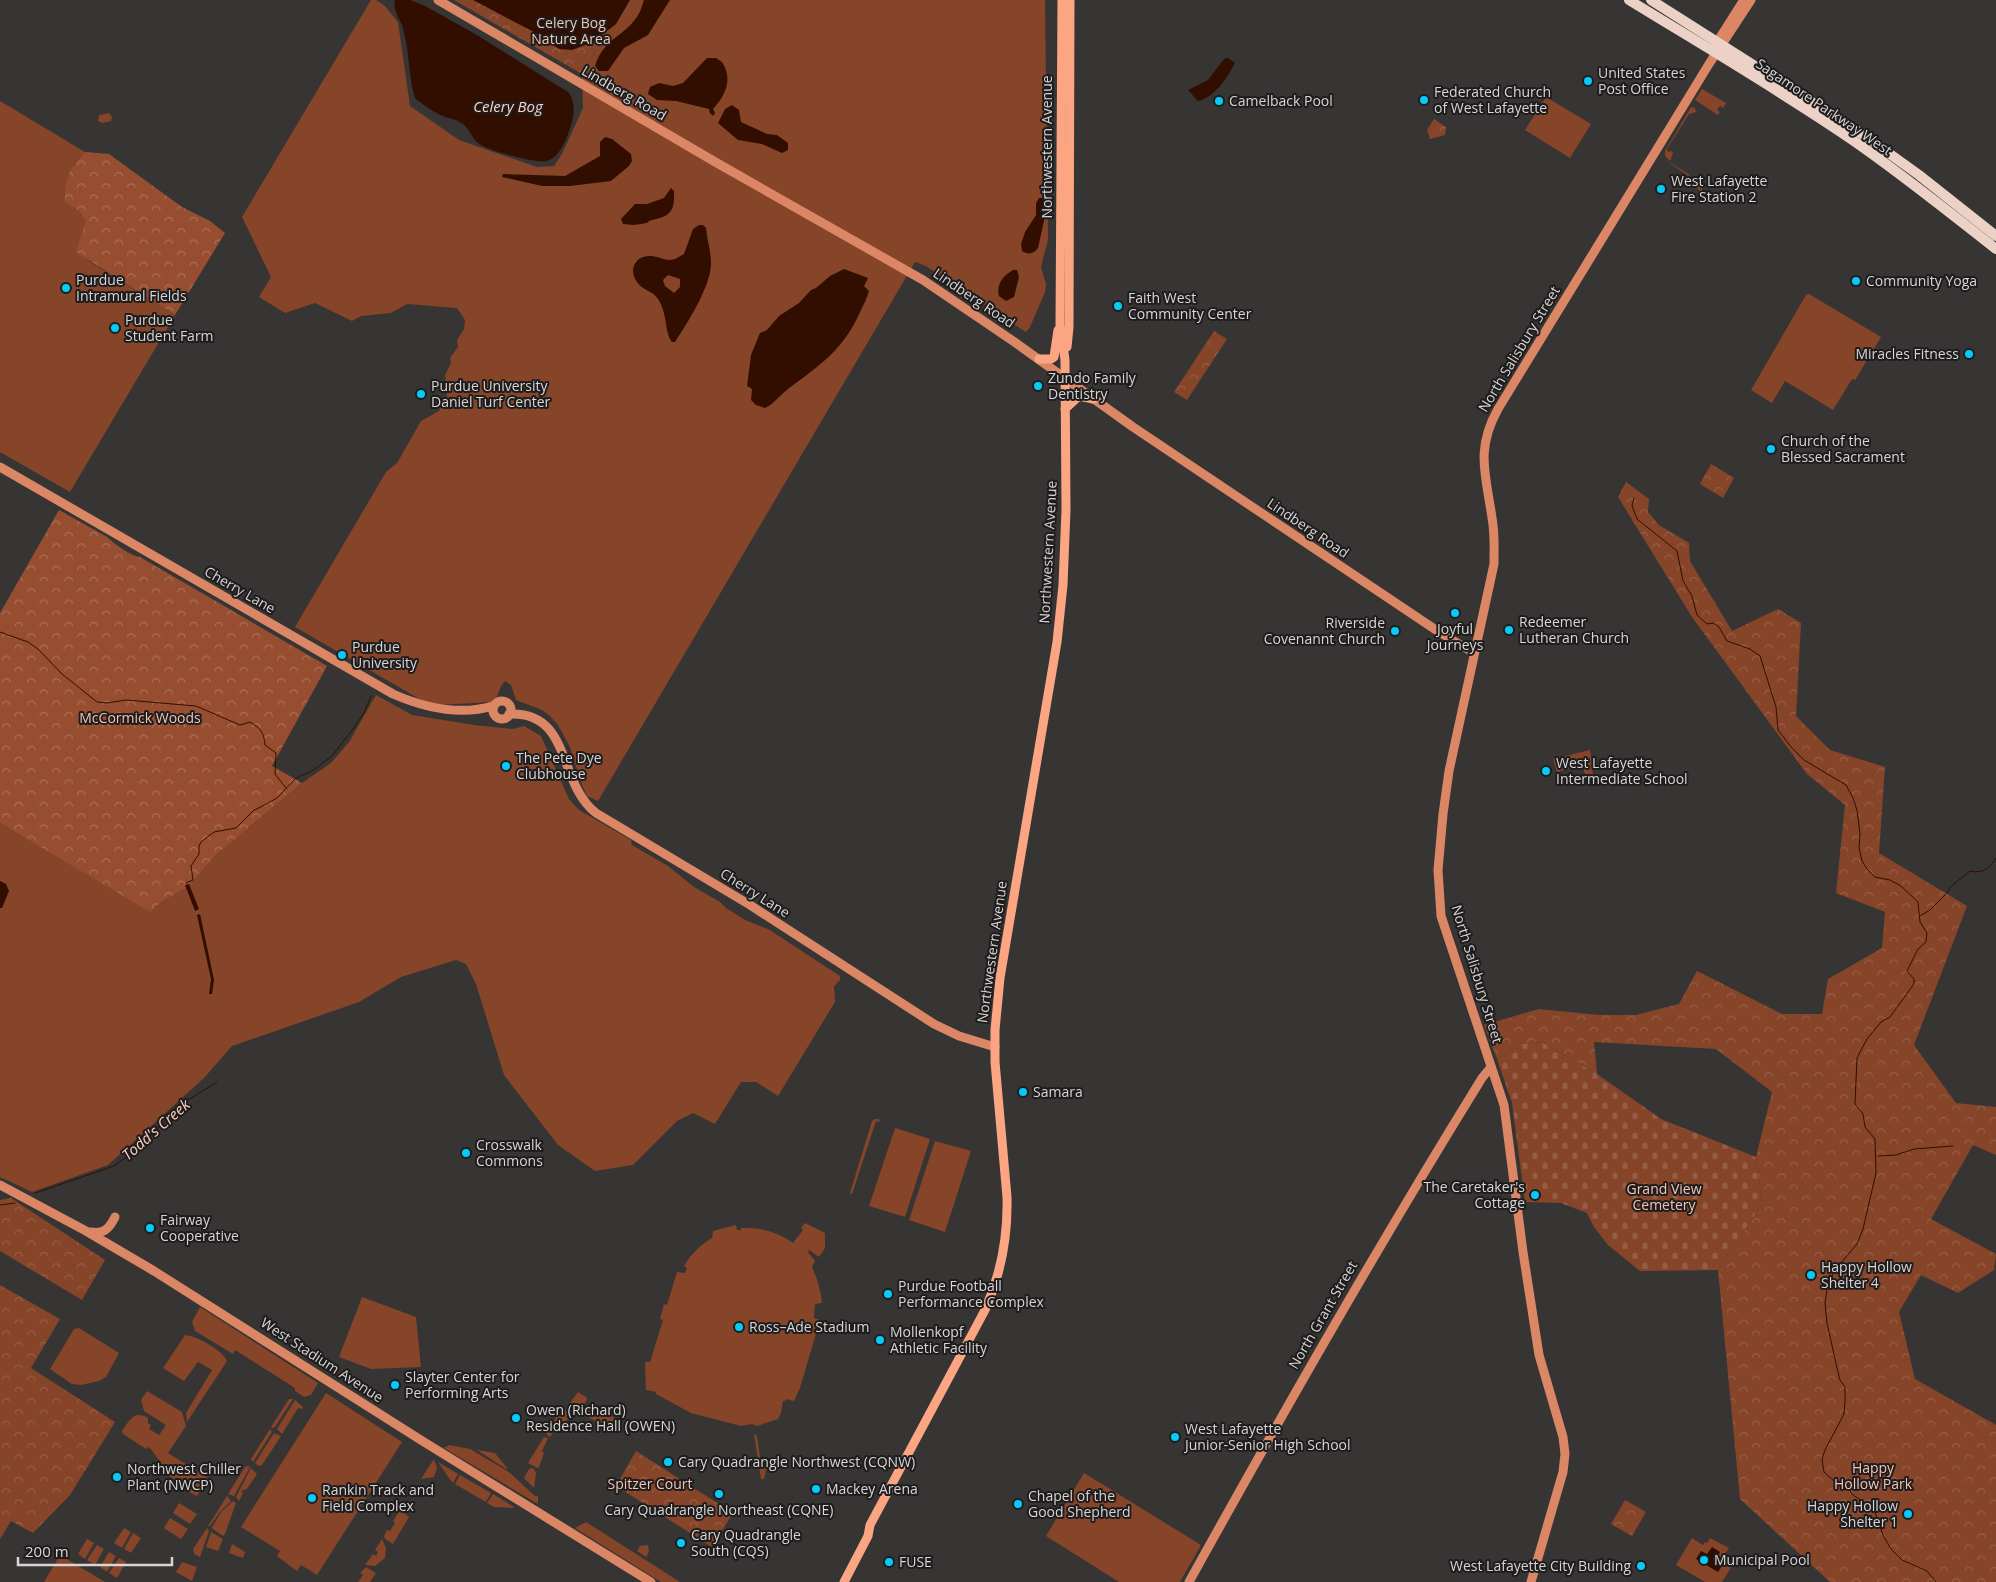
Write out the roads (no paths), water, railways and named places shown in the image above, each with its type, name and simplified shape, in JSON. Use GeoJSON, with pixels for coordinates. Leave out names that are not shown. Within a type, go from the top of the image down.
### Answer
{"type":"FeatureCollection","features":[{"type":"Feature","properties":{"kind":"highway","name":"Sagamore Parkway West"},"geometry":{"type":"LineString","coordinates":[[1629,0],[1800,94],[1891,154],[1996,236]]}},
{"type":"Feature","properties":{"kind":"highway","name":"Sagamore Parkway West"},"geometry":{"type":"LineString","coordinates":[[1651,0],[1717,48],[1853,140],[1923,191],[1996,249]]}},
{"type":"Feature","properties":{"kind":"main road","name":"Northwestern Avenue"},"geometry":{"type":"LineString","coordinates":[[1062,0],[1060,41],[1060,325],[1065,353]]}},
{"type":"Feature","properties":{"kind":"main road","name":"Northwestern Avenue"},"geometry":{"type":"LineString","coordinates":[[838,1582],[985,1310],[1004,1257],[1008,1197],[995,1047],[1001,969],[1057,642],[1063,585],[1066,524],[1065,353],[1069,327],[1070,0]]}},
{"type":"Feature","properties":{"kind":"main road"},"geometry":{"type":"LineString","coordinates":[[1039,360],[1051,359],[1055,355],[1056,336],[1060,325]]}},
{"type":"Feature","properties":{"kind":"main road"},"geometry":{"type":"LineString","coordinates":[[1065,409],[1079,396],[1093,399]]}},
{"type":"Feature","properties":{"kind":"main road","name":"Northwestern Avenue"},"geometry":{"type":"LineString","coordinates":[[844,1582],[868,1536],[870,1525]]}},
{"type":"Feature","properties":{"kind":"street","name":"Lindberg Road"},"geometry":{"type":"LineString","coordinates":[[438,0],[923,280],[1093,399],[1439,632],[1474,653]]}},
{"type":"Feature","properties":{"kind":"street","name":"North Salisbury Street"},"geometry":{"type":"LineString","coordinates":[[1531,1582],[1564,1472],[1564,1454],[1559,1420],[1539,1355],[1504,1105],[1441,916],[1438,870],[1449,771],[1494,564],[1494,532],[1483,467],[1487,435],[1498,409],[1612,222],[1615,211],[1717,48],[1744,0]]}},
{"type":"Feature","properties":{"kind":"street","name":"North Salisbury Street"},"geometry":{"type":"LineString","coordinates":[[1717,48],[1751,0]]}},
{"type":"Feature","properties":{"kind":"street","name":"Cherry Lane"},"geometry":{"type":"LineString","coordinates":[[0,467],[393,694],[432,708],[452,710],[493,709]]}},
{"type":"Feature","properties":{"kind":"street"},"geometry":{"type":"LineString","coordinates":[[502,701],[510,710],[502,718],[497,717],[493,709],[497,702],[502,701]]}},
{"type":"Feature","properties":{"kind":"street","name":"Cherry Lane"},"geometry":{"type":"LineString","coordinates":[[510,710],[526,714],[544,723],[557,740],[583,802],[596,813],[750,905],[934,1024],[958,1036],[995,1047]]}},
{"type":"Feature","properties":{"kind":"street","name":"North Grant Street"},"geometry":{"type":"LineString","coordinates":[[1189,1582],[1274,1428],[1378,1248],[1486,1070],[1491,1067]]}},
{"type":"Feature","properties":{"kind":"street","name":"West Stadium Avenue"},"geometry":{"type":"LineString","coordinates":[[0,1185],[86,1231],[202,1300],[424,1442],[651,1582]]}},
{"type":"Feature","properties":{"kind":"street"},"geometry":{"type":"LineString","coordinates":[[86,1231],[103,1232],[110,1227],[115,1217]]}},
{"type":"Feature","properties":{"kind":"water","name":"Celery Bog"},"geometry":{"type":"Polygon","coordinates":[[[395,0],[410,0],[425,6],[477,35],[568,92],[574,106],[572,121],[564,145],[555,157],[547,161],[534,161],[486,148],[475,140],[462,124],[437,114],[415,98],[407,46],[394,4],[395,0]]]}},
{"type":"Feature","properties":{"kind":"water","name":"Celery Bog Nature Area"},"geometry":{"type":"Polygon","coordinates":[[[473,0],[630,0],[616,24],[593,42],[572,50],[559,49],[532,31],[473,0]]]}},
{"type":"Feature","properties":{"kind":"water"},"geometry":{"type":"Polygon","coordinates":[[[644,0],[670,0],[648,35],[624,48],[608,71],[599,71],[595,66],[599,56],[609,43],[633,22],[640,12],[644,0]]]}},
{"type":"Feature","properties":{"kind":"water"},"geometry":{"type":"Polygon","coordinates":[[[707,58],[716,58],[722,62],[727,75],[726,87],[713,109],[715,113],[713,116],[709,109],[676,101],[657,100],[648,94],[650,87],[659,83],[673,86],[683,83],[707,58]]]}},
{"type":"Feature","properties":{"kind":"water"},"geometry":{"type":"Polygon","coordinates":[[[1228,58],[1235,63],[1229,74],[1210,96],[1198,101],[1188,90],[1208,80],[1224,59],[1228,58]]]}},
{"type":"Feature","properties":{"kind":"water"},"geometry":{"type":"Polygon","coordinates":[[[732,105],[739,110],[741,122],[767,134],[777,135],[788,143],[788,150],[782,153],[762,144],[738,140],[718,123],[725,109],[732,105]]]}},
{"type":"Feature","properties":{"kind":"water"},"geometry":{"type":"Polygon","coordinates":[[[605,137],[612,139],[631,154],[632,161],[629,166],[611,181],[570,186],[542,186],[502,177],[503,174],[565,176],[600,156],[600,142],[605,137]]]}},
{"type":"Feature","properties":{"kind":"water"},"geometry":{"type":"Polygon","coordinates":[[[671,188],[674,191],[674,199],[669,213],[647,223],[623,224],[621,219],[635,204],[647,204],[664,198],[671,188]]]}},
{"type":"Feature","properties":{"kind":"water"},"geometry":{"type":"Polygon","coordinates":[[[1039,198],[1045,201],[1046,212],[1038,248],[1033,253],[1026,253],[1022,251],[1021,244],[1025,232],[1036,215],[1036,203],[1039,198]]]}},
{"type":"Feature","properties":{"kind":"water"},"geometry":{"type":"Polygon","coordinates":[[[699,225],[703,225],[706,228],[711,259],[710,272],[703,293],[692,314],[675,342],[672,342],[658,299],[637,282],[634,277],[633,268],[637,261],[645,256],[670,260],[684,254],[693,229],[699,225]],[[668,275],[663,280],[665,286],[674,293],[680,287],[680,279],[668,275]]]}},
{"type":"Feature","properties":{"kind":"water"},"geometry":{"type":"Polygon","coordinates":[[[844,269],[868,278],[864,286],[869,291],[854,325],[839,346],[821,364],[765,408],[756,405],[751,400],[752,389],[747,386],[751,355],[760,333],[767,330],[779,316],[799,303],[811,290],[830,276],[844,269]]]}},
{"type":"Feature","properties":{"kind":"water"},"geometry":{"type":"Polygon","coordinates":[[[1013,270],[1017,270],[1019,277],[1014,297],[1006,301],[999,296],[999,284],[1013,270]]]}},
{"type":"Feature","properties":{"kind":"water"},"geometry":{"type":"Polygon","coordinates":[[[0,881],[6,884],[9,891],[2,908],[0,908],[0,881]]]}},
{"type":"Feature","properties":{"kind":"water"},"geometry":{"type":"Polygon","coordinates":[[[189,884],[199,909],[195,911],[185,885],[189,884]]]}},
{"type":"Feature","properties":{"kind":"water"},"geometry":{"type":"Polygon","coordinates":[[[200,914],[214,980],[212,994],[209,994],[211,979],[197,915],[200,914]]]}},
{"type":"Feature","properties":{"kind":"water"},"geometry":{"type":"Polygon","coordinates":[[[1712,1547],[1720,1552],[1716,1560],[1723,1564],[1718,1572],[1696,1559],[1701,1551],[1707,1554],[1712,1547]]]}},
{"type":"Feature","properties":{"kind":"waterway"},"geometry":{"type":"LineString","coordinates":[[1634,498],[1632,506],[1637,519],[1677,551],[1683,581],[1692,596],[1697,615],[1707,624],[1713,623],[1719,627],[1727,641],[1750,649],[1760,656],[1776,707],[1778,730],[1804,760],[1846,785],[1857,810],[1860,834],[1859,848],[1862,861],[1875,877],[1890,880],[1901,886],[1918,902],[1920,922],[1927,933],[1926,942],[1918,949],[1907,971],[1914,979],[1914,984],[1890,1017],[1881,1022],[1867,1039],[1857,1058],[1855,1104],[1863,1114],[1865,1127],[1875,1139],[1876,1173],[1863,1229],[1857,1244],[1840,1264]]}},
{"type":"Feature","properties":{"kind":"waterway"},"geometry":{"type":"LineString","coordinates":[[0,632],[28,642],[38,649],[62,674],[97,702],[107,703],[126,700],[196,706],[240,725],[250,722],[261,731],[265,745],[276,753],[275,774],[286,788]]}},
{"type":"Feature","properties":{"kind":"waterway"},"geometry":{"type":"LineString","coordinates":[[186,883],[193,880],[191,866],[199,854],[201,842],[214,832],[236,828],[253,811],[277,798],[296,778],[314,770],[332,756],[364,713],[371,696]]}},
{"type":"Feature","properties":{"kind":"waterway"},"geometry":{"type":"LineString","coordinates":[[1920,916],[1930,910],[1949,891],[1949,888],[1970,871],[1979,872],[1985,870],[1996,858]]}},
{"type":"Feature","properties":{"kind":"waterway","name":"Todd's Creek"},"geometry":{"type":"LineString","coordinates":[[35,1193],[114,1166],[136,1150],[185,1102],[217,1082]]}},
{"type":"Feature","properties":{"kind":"waterway"},"geometry":{"type":"LineString","coordinates":[[1878,1156],[1896,1155],[1914,1149],[1953,1146]]}},
{"type":"Feature","properties":{"kind":"waterway","name":"Todd's Creek"},"geometry":{"type":"LineString","coordinates":[[0,1205],[15,1203]]}},
{"type":"Feature","properties":{"kind":"waterway"},"geometry":{"type":"LineString","coordinates":[[1836,1268],[1828,1283],[1825,1303],[1827,1323],[1837,1368],[1840,1380],[1845,1387],[1845,1401],[1844,1414],[1822,1459],[1824,1472],[1874,1509],[1883,1535],[1891,1549],[1902,1560],[1927,1571],[1936,1582]]}},
{"type":"Feature","properties":{"kind":"place","name":"United States Post Office"},"geometry":{"type":"Point","coordinates":[1588,81]}},
{"type":"Feature","properties":{"kind":"place","name":"Federated Church of West Lafayette"},"geometry":{"type":"Point","coordinates":[1424,100]}},
{"type":"Feature","properties":{"kind":"place","name":"Camelback Pool"},"geometry":{"type":"Point","coordinates":[1219,101]}},
{"type":"Feature","properties":{"kind":"place","name":"West Lafayette Fire Station 2"},"geometry":{"type":"Point","coordinates":[1661,189]}},
{"type":"Feature","properties":{"kind":"place","name":"Community Yoga"},"geometry":{"type":"Point","coordinates":[1856,281]}},
{"type":"Feature","properties":{"kind":"place","name":"Purdue Intramural Fields"},"geometry":{"type":"Point","coordinates":[66,288]}},
{"type":"Feature","properties":{"kind":"place","name":"Faith West Community Center"},"geometry":{"type":"Point","coordinates":[1118,306]}},
{"type":"Feature","properties":{"kind":"place","name":"Purdue Student Farm"},"geometry":{"type":"Point","coordinates":[115,328]}},
{"type":"Feature","properties":{"kind":"place","name":"Miracles Fitness"},"geometry":{"type":"Point","coordinates":[1969,354]}},
{"type":"Feature","properties":{"kind":"place","name":"Zundo Family Dentistry"},"geometry":{"type":"Point","coordinates":[1038,386]}},
{"type":"Feature","properties":{"kind":"place","name":"Purdue University Daniel Turf Center"},"geometry":{"type":"Point","coordinates":[421,394]}},
{"type":"Feature","properties":{"kind":"place","name":"Church of the Blessed Sacrament"},"geometry":{"type":"Point","coordinates":[1771,449]}},
{"type":"Feature","properties":{"kind":"place","name":"Joyful Journeys"},"geometry":{"type":"Point","coordinates":[1455,613]}},
{"type":"Feature","properties":{"kind":"place","name":"Redeemer Lutheran Church"},"geometry":{"type":"Point","coordinates":[1509,630]}},
{"type":"Feature","properties":{"kind":"place","name":"Riverside Covenannt Church"},"geometry":{"type":"Point","coordinates":[1395,631]}},
{"type":"Feature","properties":{"kind":"place","name":"Purdue University"},"geometry":{"type":"Point","coordinates":[342,655]}},
{"type":"Feature","properties":{"kind":"place","name":"The Pete Dye Clubhouse"},"geometry":{"type":"Point","coordinates":[506,766]}},
{"type":"Feature","properties":{"kind":"place","name":"West Lafayette Intermediate School"},"geometry":{"type":"Point","coordinates":[1546,771]}},
{"type":"Feature","properties":{"kind":"place","name":"Samara"},"geometry":{"type":"Point","coordinates":[1023,1092]}},
{"type":"Feature","properties":{"kind":"place","name":"Crosswalk Commons"},"geometry":{"type":"Point","coordinates":[466,1153]}},
{"type":"Feature","properties":{"kind":"place","name":"The Caretaker's Cottage"},"geometry":{"type":"Point","coordinates":[1535,1195]}},
{"type":"Feature","properties":{"kind":"place","name":"Fairway Cooperative"},"geometry":{"type":"Point","coordinates":[150,1228]}},
{"type":"Feature","properties":{"kind":"place","name":"Happy Hollow Shelter 4"},"geometry":{"type":"Point","coordinates":[1811,1275]}},
{"type":"Feature","properties":{"kind":"place","name":"Purdue Football Performance Complex"},"geometry":{"type":"Point","coordinates":[888,1294]}},
{"type":"Feature","properties":{"kind":"place","name":"Ross–Ade Stadium"},"geometry":{"type":"Point","coordinates":[739,1327]}},
{"type":"Feature","properties":{"kind":"place","name":"Mollenkopf Athletic Facility"},"geometry":{"type":"Point","coordinates":[880,1340]}},
{"type":"Feature","properties":{"kind":"place","name":"Slayter Center for Performing Arts"},"geometry":{"type":"Point","coordinates":[395,1385]}},
{"type":"Feature","properties":{"kind":"place","name":"Owen (Richard) Residence Hall (OWEN)"},"geometry":{"type":"Point","coordinates":[516,1418]}},
{"type":"Feature","properties":{"kind":"place","name":"West Lafayette Junior-Senior High School"},"geometry":{"type":"Point","coordinates":[1175,1437]}},
{"type":"Feature","properties":{"kind":"place","name":"Cary Quadrangle Northwest (CQNW)"},"geometry":{"type":"Point","coordinates":[668,1462]}},
{"type":"Feature","properties":{"kind":"place","name":"Northwest Chiller Plant (NWCP)"},"geometry":{"type":"Point","coordinates":[117,1477]}},
{"type":"Feature","properties":{"kind":"place","name":"Mackey Arena"},"geometry":{"type":"Point","coordinates":[816,1489]}},
{"type":"Feature","properties":{"kind":"place","name":"Cary Quadrangle Northeast (CQNE)"},"geometry":{"type":"Point","coordinates":[719,1494]}},
{"type":"Feature","properties":{"kind":"place","name":"Rankin Track and Field Complex"},"geometry":{"type":"Point","coordinates":[312,1498]}},
{"type":"Feature","properties":{"kind":"place","name":"Chapel of the Good Shepherd"},"geometry":{"type":"Point","coordinates":[1018,1504]}},
{"type":"Feature","properties":{"kind":"place","name":"Happy Hollow Shelter 1"},"geometry":{"type":"Point","coordinates":[1908,1514]}},
{"type":"Feature","properties":{"kind":"place","name":"Cary Quadrangle South (CQS)"},"geometry":{"type":"Point","coordinates":[681,1543]}},
{"type":"Feature","properties":{"kind":"place","name":"Municipal Pool"},"geometry":{"type":"Point","coordinates":[1704,1560]}},
{"type":"Feature","properties":{"kind":"place","name":"FUSE"},"geometry":{"type":"Point","coordinates":[889,1562]}},
{"type":"Feature","properties":{"kind":"place","name":"West Lafayette City Building"},"geometry":{"type":"Point","coordinates":[1641,1566]}},
{"type":"Feature","properties":{"kind":"park label","name":"McCormick Woods"},"geometry":{"type":"Point","coordinates":[140,718]}},
{"type":"Feature","properties":{"kind":"park label","name":"Grand View Cemetery"},"geometry":{"type":"Point","coordinates":[1664,1198]}},
{"type":"Feature","properties":{"kind":"park label","name":"Happy Hollow Park"},"geometry":{"type":"Point","coordinates":[1873,1476]}},
{"type":"Feature","properties":{"kind":"park label","name":"Spitzer Court"},"geometry":{"type":"Point","coordinates":[650,1484]}}]}
